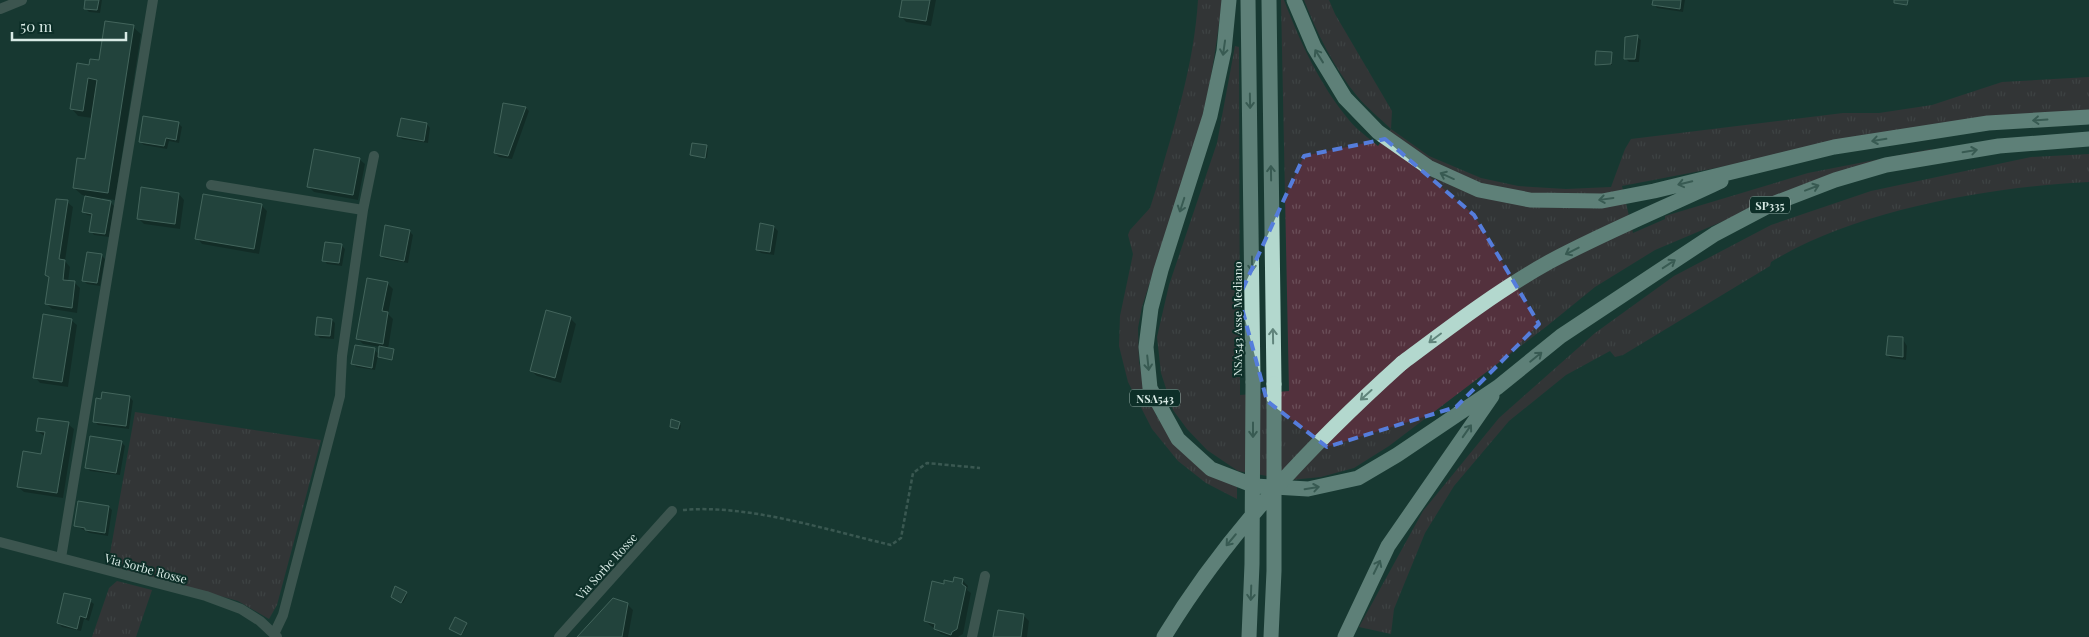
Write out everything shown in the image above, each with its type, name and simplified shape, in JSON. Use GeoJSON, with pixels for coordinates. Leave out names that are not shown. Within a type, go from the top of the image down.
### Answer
{"type":"FeatureCollection","features":[{"type":"Feature","properties":{"kind":"highway","name":"NSA543"},"geometry":{"type":"LineString","coordinates":[[1229,0],[1224,51],[1210,116],[1161,270],[1151,308],[1146,347],[1150,388],[1178,439],[1211,469],[1246,483],[1255,486],[1308,490],[1358,478],[1397,455],[1498,387]]}},
{"type":"Feature","properties":{"kind":"highway","name":"NSA543 Asse Mediano"},"geometry":{"type":"LineString","coordinates":[[1248,0],[1253,382],[1252,564],[1249,637]]}},
{"type":"Feature","properties":{"kind":"highway"},"geometry":{"type":"LineString","coordinates":[[1269,0],[1274,384],[1274,571],[1271,637]]}},
{"type":"Feature","properties":{"kind":"highway"},"geometry":{"type":"LineString","coordinates":[[1294,0],[1314,47],[1345,98],[1378,132],[1428,168],[1480,190],[1530,200],[1602,201],[1834,147],[1988,123],[2089,117]]}},
{"type":"Feature","properties":{"kind":"highway","name":"SP335"},"geometry":{"type":"LineString","coordinates":[[1498,387],[1561,336],[1715,234],[1770,205],[1835,180],[1886,165],[1999,146],[2089,138]]}},
{"type":"Feature","properties":{"kind":"highway"},"geometry":{"type":"LineString","coordinates":[[1164,637],[1190,595],[1228,542],[1351,409],[1402,363],[1481,304],[1548,263],[1608,232],[1664,208],[1749,167]]}},
{"type":"Feature","properties":{"kind":"highway"},"geometry":{"type":"LineString","coordinates":[[1345,637],[1356,610],[1388,546],[1498,387]]}},
{"type":"Feature","properties":{"kind":"street"},"geometry":{"type":"LineString","coordinates":[[0,9],[22,0]]}},
{"type":"Feature","properties":{"kind":"street"},"geometry":{"type":"LineString","coordinates":[[61,558],[153,0]]}},
{"type":"Feature","properties":{"kind":"street"},"geometry":{"type":"LineString","coordinates":[[276,636],[284,614],[340,396],[342,356],[363,210],[374,156]]}},
{"type":"Feature","properties":{"kind":"street"},"geometry":{"type":"LineString","coordinates":[[211,185],[363,210]]}},
{"type":"Feature","properties":{"kind":"street","name":"Via Sorbe Rosse"},"geometry":{"type":"LineString","coordinates":[[559,637],[672,511]]}},
{"type":"Feature","properties":{"kind":"street","name":"Via Sorbe Rosse"},"geometry":{"type":"LineString","coordinates":[[0,542],[206,596],[241,609],[260,621],[276,636]]}},
{"type":"Feature","properties":{"kind":"street"},"geometry":{"type":"LineString","coordinates":[[972,637],[985,576]]}},
{"type":"Feature","properties":{"kind":"path"},"geometry":{"type":"LineString","coordinates":[[672,511],[704,508],[763,516],[891,545],[901,538],[913,473],[927,463],[980,468]]}},
{"type":"Feature","properties":{"kind":"highlighted area"},"geometry":{"type":"Polygon","coordinates":[[[1385,139],[1474,215],[1539,324],[1456,407],[1327,447],[1267,401],[1239,297],[1304,156],[1385,139]]]}},
{"type":"Feature","properties":{"kind":"green space"},"geometry":{"type":"Polygon","coordinates":[[[1198,0],[1222,0],[1208,92],[1182,187],[1142,307],[1138,328],[1139,362],[1145,388],[1156,415],[1170,437],[1206,472],[1237,487],[1237,499],[1206,483],[1178,461],[1152,429],[1128,382],[1119,346],[1120,316],[1133,254],[1128,235],[1130,230],[1150,208],[1156,189],[1188,72],[1198,0]]]}},
{"type":"Feature","properties":{"kind":"green space"},"geometry":{"type":"Polygon","coordinates":[[[1281,0],[1284,0],[1304,47],[1329,92],[1352,124],[1378,146],[1391,129],[1429,156],[1481,178],[1518,186],[1566,189],[1611,187],[1625,149],[1631,139],[1843,113],[1879,113],[1932,105],[2002,82],[2089,77],[2089,111],[1941,125],[1622,186],[1633,233],[1665,219],[1665,216],[1808,173],[1931,149],[1932,152],[1816,182],[1655,250],[1595,287],[1547,326],[1389,446],[1354,468],[1321,477],[1291,480],[1238,471],[1207,450],[1187,429],[1173,410],[1161,373],[1157,337],[1169,285],[1217,143],[1235,46],[1239,47],[1240,395],[1289,391],[1281,0]]]}},
{"type":"Feature","properties":{"kind":"green space"},"geometry":{"type":"Polygon","coordinates":[[[1304,0],[1329,0],[1335,14],[1392,111],[1391,129],[1361,100],[1341,74],[1320,37],[1304,0]]]}},
{"type":"Feature","properties":{"kind":"green space"},"geometry":{"type":"Polygon","coordinates":[[[2089,154],[2089,182],[2010,189],[1925,204],[1843,228],[1805,244],[1771,262],[1770,266],[1623,355],[1615,357],[1610,351],[1566,375],[1509,421],[1454,486],[1425,533],[1394,609],[1391,634],[1359,627],[1423,511],[1499,418],[1595,333],[1674,276],[1771,225],[1871,191],[2031,157],[2089,154]]]}},
{"type":"Feature","properties":{"kind":"green space"},"geometry":{"type":"Polygon","coordinates":[[[135,412],[321,440],[277,605],[269,619],[238,601],[108,565],[135,412]]]}},
{"type":"Feature","properties":{"kind":"green space"},"geometry":{"type":"Polygon","coordinates":[[[117,581],[152,590],[136,637],[92,637],[109,588],[117,581]]]}},
{"type":"Feature","properties":{"kind":"building"},"geometry":{"type":"Polygon","coordinates":[[[85,0],[99,0],[97,10],[84,9],[85,0]]]}},
{"type":"Feature","properties":{"kind":"building"},"geometry":{"type":"Polygon","coordinates":[[[902,0],[930,0],[926,21],[899,17],[902,0]]]}},
{"type":"Feature","properties":{"kind":"building"},"geometry":{"type":"Polygon","coordinates":[[[1653,0],[1681,0],[1680,9],[1652,5],[1653,0]]]}},
{"type":"Feature","properties":{"kind":"building"},"geometry":{"type":"Polygon","coordinates":[[[1894,0],[1908,0],[1907,5],[1894,3],[1894,0]]]}},
{"type":"Feature","properties":{"kind":"building"},"geometry":{"type":"Polygon","coordinates":[[[105,21],[134,25],[108,193],[73,188],[77,158],[85,159],[97,80],[88,78],[83,111],[70,109],[77,63],[89,65],[90,59],[99,60],[105,21]]]}},
{"type":"Feature","properties":{"kind":"building"},"geometry":{"type":"Polygon","coordinates":[[[1638,35],[1635,59],[1624,59],[1625,37],[1638,35]]]}},
{"type":"Feature","properties":{"kind":"building"},"geometry":{"type":"Polygon","coordinates":[[[1596,51],[1612,52],[1611,64],[1595,65],[1596,51]]]}},
{"type":"Feature","properties":{"kind":"building"},"geometry":{"type":"Polygon","coordinates":[[[503,103],[526,107],[508,156],[494,153],[503,103]]]}},
{"type":"Feature","properties":{"kind":"building"},"geometry":{"type":"Polygon","coordinates":[[[143,116],[179,122],[176,140],[166,138],[164,146],[139,142],[143,116]]]}},
{"type":"Feature","properties":{"kind":"building"},"geometry":{"type":"Polygon","coordinates":[[[401,118],[427,123],[424,141],[397,136],[401,118]]]}},
{"type":"Feature","properties":{"kind":"building"},"geometry":{"type":"Polygon","coordinates":[[[692,143],[707,145],[705,158],[690,155],[692,143]]]}},
{"type":"Feature","properties":{"kind":"building"},"geometry":{"type":"Polygon","coordinates":[[[314,149],[360,158],[353,195],[307,187],[314,149]]]}},
{"type":"Feature","properties":{"kind":"building"},"geometry":{"type":"Polygon","coordinates":[[[141,187],[179,193],[175,224],[137,219],[141,187]]]}},
{"type":"Feature","properties":{"kind":"building"},"geometry":{"type":"Polygon","coordinates":[[[203,194],[262,204],[254,249],[195,239],[203,194]]]}},
{"type":"Feature","properties":{"kind":"building"},"geometry":{"type":"Polygon","coordinates":[[[85,196],[111,201],[105,234],[89,232],[92,214],[82,212],[85,196]]]}},
{"type":"Feature","properties":{"kind":"building"},"geometry":{"type":"Polygon","coordinates":[[[56,199],[68,200],[59,259],[65,260],[63,280],[75,281],[72,308],[45,304],[49,277],[45,275],[56,199]]]}},
{"type":"Feature","properties":{"kind":"building"},"geometry":{"type":"Polygon","coordinates":[[[760,223],[774,226],[770,252],[756,250],[760,223]]]}},
{"type":"Feature","properties":{"kind":"building"},"geometry":{"type":"Polygon","coordinates":[[[385,225],[410,230],[404,261],[380,256],[385,225]]]}},
{"type":"Feature","properties":{"kind":"building"},"geometry":{"type":"Polygon","coordinates":[[[325,242],[342,244],[339,263],[322,261],[325,242]]]}},
{"type":"Feature","properties":{"kind":"building"},"geometry":{"type":"Polygon","coordinates":[[[87,252],[102,254],[97,283],[82,281],[87,252]]]}},
{"type":"Feature","properties":{"kind":"building"},"geometry":{"type":"Polygon","coordinates":[[[367,278],[388,282],[382,311],[388,312],[383,344],[356,339],[367,278]]]}},
{"type":"Feature","properties":{"kind":"building"},"geometry":{"type":"Polygon","coordinates":[[[546,310],[571,317],[555,378],[530,371],[546,310]]]}},
{"type":"Feature","properties":{"kind":"building"},"geometry":{"type":"Polygon","coordinates":[[[43,314],[72,319],[62,382],[33,378],[43,314]]]}},
{"type":"Feature","properties":{"kind":"building"},"geometry":{"type":"Polygon","coordinates":[[[317,317],[332,319],[330,336],[315,335],[317,317]]]}},
{"type":"Feature","properties":{"kind":"building"},"geometry":{"type":"Polygon","coordinates":[[[1888,336],[1903,337],[1903,357],[1886,355],[1888,336]]]}},
{"type":"Feature","properties":{"kind":"building"},"geometry":{"type":"Polygon","coordinates":[[[355,345],[375,348],[372,368],[351,364],[355,345]]]}},
{"type":"Feature","properties":{"kind":"building"},"geometry":{"type":"Polygon","coordinates":[[[379,346],[394,349],[392,360],[378,357],[379,346]]]}},
{"type":"Feature","properties":{"kind":"building"},"geometry":{"type":"Polygon","coordinates":[[[102,392],[130,396],[126,426],[93,422],[96,398],[101,399],[102,392]]]}},
{"type":"Feature","properties":{"kind":"building"},"geometry":{"type":"Polygon","coordinates":[[[38,418],[69,422],[57,493],[17,487],[23,451],[41,454],[45,432],[36,431],[38,418]]]}},
{"type":"Feature","properties":{"kind":"building"},"geometry":{"type":"Polygon","coordinates":[[[671,419],[680,422],[678,429],[670,427],[671,419]]]}},
{"type":"Feature","properties":{"kind":"building"},"geometry":{"type":"Polygon","coordinates":[[[90,436],[122,441],[116,473],[85,468],[90,436]]]}},
{"type":"Feature","properties":{"kind":"building"},"geometry":{"type":"Polygon","coordinates":[[[78,501],[109,506],[105,533],[74,526],[78,501]]]}},
{"type":"Feature","properties":{"kind":"building"},"geometry":{"type":"Polygon","coordinates":[[[954,577],[963,579],[962,584],[966,587],[957,629],[951,635],[934,629],[935,624],[924,621],[932,581],[944,584],[944,580],[953,582],[954,577]]]}},
{"type":"Feature","properties":{"kind":"building"},"geometry":{"type":"Polygon","coordinates":[[[395,586],[407,592],[401,603],[391,597],[395,586]]]}},
{"type":"Feature","properties":{"kind":"building"},"geometry":{"type":"Polygon","coordinates":[[[64,593],[91,599],[86,618],[80,616],[77,629],[57,623],[64,593]]]}},
{"type":"Feature","properties":{"kind":"building"},"geometry":{"type":"Polygon","coordinates":[[[613,598],[628,603],[622,637],[577,637],[613,598]]]}},
{"type":"Feature","properties":{"kind":"building"},"geometry":{"type":"Polygon","coordinates":[[[998,610],[1024,614],[1021,637],[993,637],[998,610]]]}},
{"type":"Feature","properties":{"kind":"building"},"geometry":{"type":"Polygon","coordinates":[[[455,617],[467,623],[461,635],[449,629],[455,617]]]}}]}
